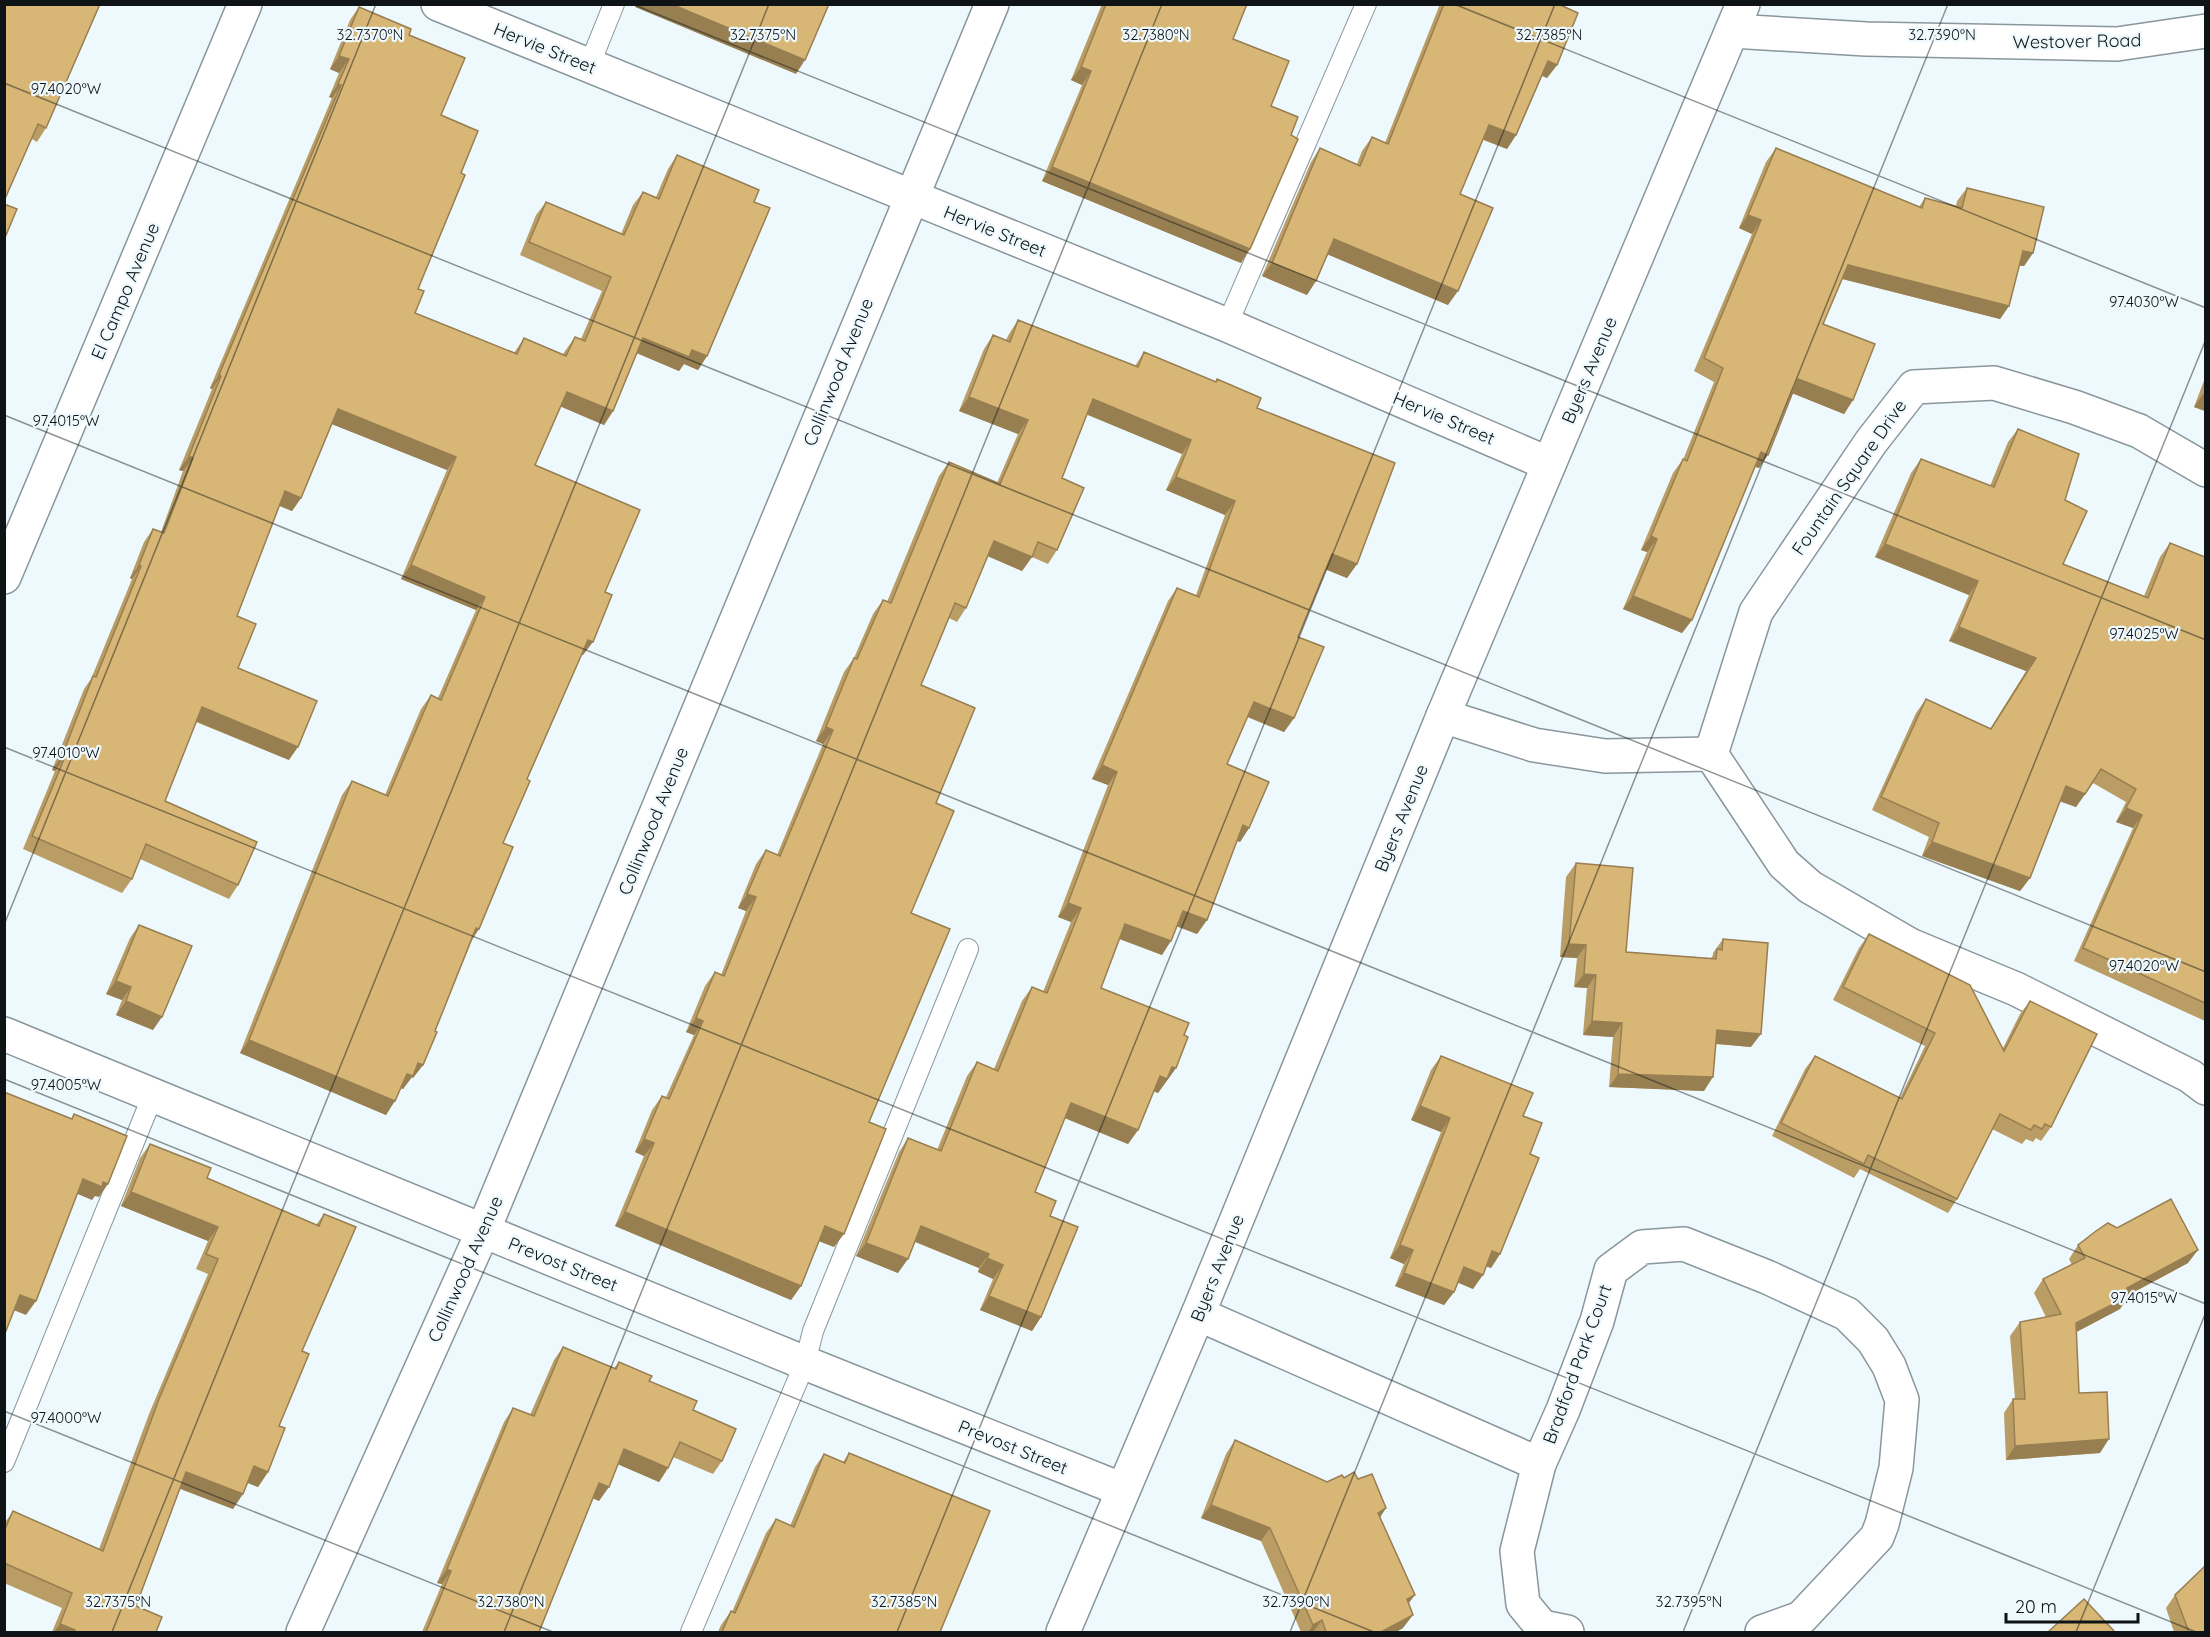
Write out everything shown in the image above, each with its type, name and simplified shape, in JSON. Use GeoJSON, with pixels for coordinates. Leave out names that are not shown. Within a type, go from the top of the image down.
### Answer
{"type":"FeatureCollection","features":[{"type":"Feature","properties":{"kind":"street","name":"El Campo Avenue"},"geometry":{"type":"LineString","coordinates":[[4,577],[245,4]]}},
{"type":"Feature","properties":{"kind":"street","name":"Hervie Street"},"geometry":{"type":"LineString","coordinates":[[438,4],[1227,325],[1549,464]]}},
{"type":"Feature","properties":{"kind":"street","name":"Collinwood Avenue"},"geometry":{"type":"LineString","coordinates":[[303,1632],[483,1231],[992,4]]}},
{"type":"Feature","properties":{"kind":"street","name":"Westover Road"},"geometry":{"type":"LineString","coordinates":[[1738,18],[1866,39],[2117,44],[2205,31]]}},
{"type":"Feature","properties":{"kind":"street","name":"Byers Avenue"},"geometry":{"type":"LineString","coordinates":[[1063,1632],[1198,1314],[1443,716],[1738,18]]}},
{"type":"Feature","properties":{"kind":"street","name":"Fountain Square Drive"},"geometry":{"type":"LineString","coordinates":[[1711,754],[1756,612],[1871,442],[1914,387],[1994,384],[2074,407],[2139,431],[2205,470]]}},
{"type":"Feature","properties":{"kind":"street"},"geometry":{"type":"LineString","coordinates":[[1443,716],[1534,745],[1605,756],[1711,754],[1784,864],[1810,887],[1910,945],[2016,989],[2190,1076],[2205,1088]]}},
{"type":"Feature","properties":{"kind":"street","name":"Prevost Street"},"geometry":{"type":"LineString","coordinates":[[4,1034],[805,1363],[1123,1490]]}},
{"type":"Feature","properties":{"kind":"street","name":"Bradford Park Court"},"geometry":{"type":"LineString","coordinates":[[1567,1632],[1542,1627],[1523,1604],[1517,1551],[1539,1464],[1563,1410],[1597,1321],[1611,1270],[1642,1247],[1684,1244],[1767,1277],[1847,1314],[1873,1340],[1889,1366],[1902,1400],[1896,1468],[1877,1537],[1801,1618],[1762,1632]]}},
{"type":"Feature","properties":{"kind":"street","name":"Bradford Park Court"},"geometry":{"type":"LineString","coordinates":[[1198,1314],[1539,1464]]}},
{"type":"Feature","properties":{"kind":"lane"},"geometry":{"type":"LineString","coordinates":[[589,66],[614,4]]}},
{"type":"Feature","properties":{"kind":"lane"},"geometry":{"type":"LineString","coordinates":[[1227,325],[1366,4]]}},
{"type":"Feature","properties":{"kind":"lane"},"geometry":{"type":"LineString","coordinates":[[691,1632],[805,1363],[813,1331],[968,949]]}},
{"type":"Feature","properties":{"kind":"lane"},"geometry":{"type":"LineString","coordinates":[[4,1462],[153,1095]]}},
{"type":"Feature","properties":{"kind":"building"},"geometry":{"type":"Polygon","coordinates":[[[4,4],[100,4],[46,128],[38,124],[4,201],[4,4]]]}},
{"type":"Feature","properties":{"kind":"building"},"geometry":{"type":"Polygon","coordinates":[[[671,4],[829,4],[805,60],[671,4]]]}},
{"type":"Feature","properties":{"kind":"building"},"geometry":{"type":"Polygon","coordinates":[[[1106,4],[1247,4],[1233,39],[1289,61],[1271,106],[1298,117],[1291,135],[1298,139],[1250,249],[1052,167],[1091,71],[1081,67],[1106,4]]]}},
{"type":"Feature","properties":{"kind":"building"},"geometry":{"type":"Polygon","coordinates":[[[1444,4],[1558,4],[1578,13],[1557,65],[1548,61],[1516,135],[1489,125],[1460,194],[1493,208],[1458,291],[1334,239],[1316,281],[1272,263],[1320,148],[1360,166],[1372,137],[1388,144],[1444,4]]]}},
{"type":"Feature","properties":{"kind":"building"},"geometry":{"type":"Polygon","coordinates":[[[359,7],[411,29],[409,35],[465,58],[441,115],[478,131],[461,173],[465,175],[418,289],[424,291],[415,313],[517,354],[524,338],[566,356],[575,337],[585,341],[611,277],[529,242],[546,202],[624,235],[643,192],[659,199],[677,155],[759,190],[754,202],[770,208],[707,356],[692,350],[689,357],[643,338],[613,411],[567,392],[535,465],[640,510],[605,592],[612,595],[593,642],[588,640],[527,779],[530,781],[503,843],[513,847],[479,929],[476,928],[435,1031],[437,1032],[423,1065],[418,1063],[413,1076],[407,1074],[395,1101],[249,1040],[352,781],[388,796],[431,695],[441,700],[485,597],[411,565],[456,457],[338,409],[301,498],[285,491],[237,616],[256,624],[238,668],[317,701],[298,747],[202,707],[165,801],[257,842],[238,885],[146,844],[132,879],[32,836],[65,757],[62,756],[93,676],[96,677],[141,566],[139,565],[153,529],[164,533],[193,458],[189,456],[221,376],[219,375],[341,85],[338,84],[349,59],[339,56],[359,7]]]}},
{"type":"Feature","properties":{"kind":"building"},"geometry":{"type":"Polygon","coordinates":[[[1776,148],[1922,208],[1925,198],[1962,208],[1967,188],[2044,207],[2033,253],[2023,251],[2009,306],[1848,265],[1823,324],[1875,344],[1853,400],[1798,379],[1768,455],[1761,452],[1692,620],[1633,596],[1657,539],[1651,536],[1683,459],[1687,461],[1723,368],[1704,358],[1761,220],[1748,215],[1776,148]]]}},
{"type":"Feature","properties":{"kind":"building"},"geometry":{"type":"Polygon","coordinates":[[[4,204],[17,209],[4,240],[4,204]]]}},
{"type":"Feature","properties":{"kind":"building"},"geometry":{"type":"Polygon","coordinates":[[[1018,320],[1138,367],[1144,352],[1216,382],[1217,379],[1261,398],[1257,408],[1395,463],[1357,564],[1332,554],[1298,637],[1324,647],[1294,718],[1254,702],[1227,764],[1269,782],[1249,828],[1243,825],[1207,920],[1183,911],[1171,941],[1125,924],[1101,988],[1189,1023],[1184,1035],[1188,1037],[1176,1068],[1172,1067],[1167,1079],[1160,1076],[1138,1130],[1071,1103],[1035,1192],[1056,1201],[1050,1216],[1078,1227],[1041,1317],[989,1296],[1003,1265],[987,1258],[989,1254],[921,1226],[908,1259],[866,1243],[908,1138],[941,1151],[977,1062],[998,1071],[1032,987],[1047,993],[1081,908],[1068,903],[1117,772],[1102,765],[1177,588],[1199,597],[1235,501],[1176,477],[1191,440],[1093,399],[1062,478],[1084,488],[1057,550],[1038,542],[1032,557],[994,541],[966,608],[955,603],[921,685],[975,708],[936,803],[954,811],[911,913],[950,929],[869,1122],[886,1129],[844,1234],[825,1226],[801,1286],[625,1212],[654,1143],[644,1139],[662,1096],[669,1099],[703,1021],[696,1018],[715,972],[724,976],[756,897],[747,894],[766,850],[780,856],[833,730],[826,727],[854,658],[857,659],[883,600],[891,603],[949,462],[1000,484],[1028,420],[969,397],[993,335],[1010,342],[1018,320]]]}},
{"type":"Feature","properties":{"kind":"building"},"geometry":{"type":"Polygon","coordinates":[[[2018,429],[2079,454],[2065,500],[2087,511],[2063,564],[2148,598],[2170,543],[2205,557],[2205,1003],[2083,948],[2142,815],[2126,808],[2136,789],[2101,769],[2085,794],[2066,786],[2030,878],[1932,842],[1939,823],[1881,797],[1926,699],[1991,729],[2036,658],[1959,627],[1978,581],[1885,544],[1921,459],[1994,487],[2018,429]]]}},
{"type":"Feature","properties":{"kind":"building"},"geometry":{"type":"Polygon","coordinates":[[[1576,863],[1633,868],[1626,952],[1716,959],[1717,949],[1722,950],[1723,939],[1768,943],[1761,1034],[1717,1030],[1713,1077],[1618,1074],[1622,1023],[1592,1021],[1596,975],[1584,974],[1586,945],[1569,944],[1576,863]]]}},
{"type":"Feature","properties":{"kind":"building"},"geometry":{"type":"Polygon","coordinates":[[[139,925],[192,946],[162,1017],[126,1001],[131,987],[116,981],[139,925]]]}},
{"type":"Feature","properties":{"kind":"building"},"geometry":{"type":"Polygon","coordinates":[[[1869,934],[1970,985],[2004,1051],[2030,1001],[2097,1034],[2051,1127],[2045,1124],[2042,1129],[2034,1125],[2031,1130],[2000,1114],[1957,1199],[1868,1155],[1864,1164],[1781,1123],[1815,1056],[1902,1099],[1935,1033],[1843,987],[1869,934]]]}},
{"type":"Feature","properties":{"kind":"building"},"geometry":{"type":"Polygon","coordinates":[[[1441,1056],[1533,1093],[1523,1116],[1542,1123],[1530,1154],[1539,1158],[1500,1254],[1492,1251],[1483,1275],[1464,1267],[1454,1292],[1404,1273],[1413,1250],[1400,1245],[1450,1118],[1420,1106],[1441,1056]]]}},
{"type":"Feature","properties":{"kind":"building"},"geometry":{"type":"Polygon","coordinates":[[[4,1092],[72,1119],[74,1114],[127,1136],[108,1184],[103,1182],[102,1187],[83,1179],[36,1301],[20,1295],[4,1336],[4,1092]]]}},
{"type":"Feature","properties":{"kind":"building"},"geometry":{"type":"Polygon","coordinates":[[[150,1144],[211,1168],[207,1178],[319,1226],[324,1214],[356,1227],[302,1351],[309,1354],[279,1426],[285,1428],[268,1472],[254,1466],[243,1494],[186,1472],[136,1606],[162,1617],[156,1632],[74,1632],[75,1630],[60,1624],[72,1593],[4,1563],[4,1531],[13,1511],[103,1551],[159,1399],[218,1259],[206,1254],[218,1227],[131,1192],[150,1144]]]}},
{"type":"Feature","properties":{"kind":"building"},"geometry":{"type":"Polygon","coordinates":[[[2171,1199],[2198,1250],[2127,1288],[2129,1296],[2076,1323],[2079,1393],[2107,1392],[2109,1439],[2015,1446],[2013,1399],[2025,1399],[2020,1322],[2061,1314],[2043,1279],[2085,1258],[2078,1245],[2108,1223],[2117,1228],[2171,1199]]]}},
{"type":"Feature","properties":{"kind":"building"},"geometry":{"type":"Polygon","coordinates":[[[563,1347],[616,1369],[619,1362],[652,1376],[649,1381],[697,1401],[693,1410],[736,1429],[722,1461],[680,1442],[668,1468],[624,1449],[609,1487],[599,1483],[539,1632],[426,1632],[451,1571],[447,1569],[513,1408],[534,1416],[563,1347]]]}},
{"type":"Feature","properties":{"kind":"building"},"geometry":{"type":"Polygon","coordinates":[[[1235,1440],[1327,1482],[1342,1475],[1344,1478],[1354,1472],[1358,1479],[1372,1474],[1386,1508],[1378,1513],[1415,1595],[1407,1599],[1413,1615],[1381,1632],[1326,1632],[1322,1620],[1313,1625],[1270,1528],[1211,1505],[1235,1440]]]}},
{"type":"Feature","properties":{"kind":"building"},"geometry":{"type":"Polygon","coordinates":[[[849,1453],[990,1511],[940,1632],[722,1632],[731,1611],[735,1613],[776,1519],[794,1527],[824,1454],[845,1463],[849,1453]]]}},
{"type":"Feature","properties":{"kind":"building"},"geometry":{"type":"Polygon","coordinates":[[[2205,1566],[2205,1632],[2189,1632],[2175,1595],[2205,1566]]]}},
{"type":"Feature","properties":{"kind":"building"},"geometry":{"type":"Polygon","coordinates":[[[2084,1599],[2115,1632],[2048,1632],[2084,1599]]]}}]}
